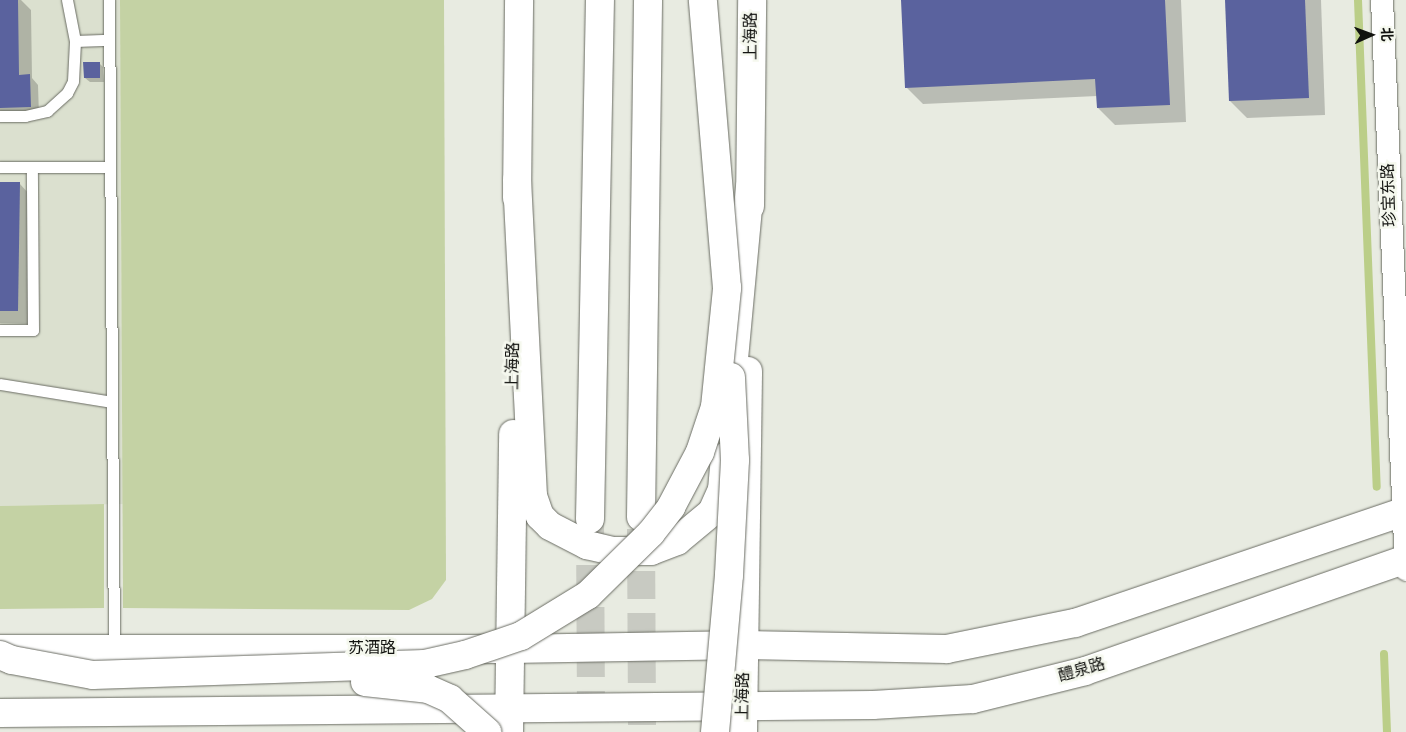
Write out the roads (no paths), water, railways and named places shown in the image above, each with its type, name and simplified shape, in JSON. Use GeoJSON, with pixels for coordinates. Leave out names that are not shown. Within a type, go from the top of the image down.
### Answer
{"type":"FeatureCollection","features":[{"type":"Feature","properties":{"kind":"main road","name":"上海路"},"geometry":{"type":"LineString","coordinates":[[509,721],[519,0]]}},
{"type":"Feature","properties":{"kind":"main road"},"geometry":{"type":"LineString","coordinates":[[590,519],[600,0]]}},
{"type":"Feature","properties":{"kind":"main road"},"geometry":{"type":"LineString","coordinates":[[641,517],[648,0]]}},
{"type":"Feature","properties":{"kind":"main road"},"geometry":{"type":"LineString","coordinates":[[703,0],[727,288],[735,460],[729,575],[715,732]]}},
{"type":"Feature","properties":{"kind":"main road","name":"上海路"},"geometry":{"type":"LineString","coordinates":[[743,719],[752,0]]}},
{"type":"Feature","properties":{"kind":"main road"},"geometry":{"type":"LineString","coordinates":[[517,180],[533,496],[540,516],[550,526],[587,545],[613,551],[651,551],[677,541],[712,512],[722,490],[750,187]]}},
{"type":"Feature","properties":{"kind":"main road"},"geometry":{"type":"LineString","coordinates":[[0,655],[12,660],[93,675],[425,664],[465,655],[521,636],[588,595],[651,533],[679,493],[697,459],[710,427],[718,391],[727,288]]}},
{"type":"Feature","properties":{"kind":"main road"},"geometry":{"type":"LineString","coordinates":[[745,646],[947,649],[1075,623],[1405,512]]}},
{"type":"Feature","properties":{"kind":"main road","name":"醴泉路"},"geometry":{"type":"LineString","coordinates":[[743,719],[873,705],[973,699],[1085,671],[1406,559]]}},
{"type":"Feature","properties":{"kind":"main road","name":"苏酒路"},"geometry":{"type":"LineString","coordinates":[[0,649],[510,649],[745,646]]}},
{"type":"Feature","properties":{"kind":"main road"},"geometry":{"type":"LineString","coordinates":[[179,672],[402,684],[428,689],[450,699],[471,722]]}},
{"type":"Feature","properties":{"kind":"main road"},"geometry":{"type":"LineString","coordinates":[[0,713],[471,722],[743,719]]}},
{"type":"Feature","properties":{"kind":"street","name":"珍宝东路"},"geometry":{"type":"LineString","coordinates":[[1382,0],[1406,569]]}},
{"type":"Feature","properties":{"kind":"lane"},"geometry":{"type":"LineString","coordinates":[[0,116],[36,114],[62,100],[73,81],[75,41],[67,0]]}},
{"type":"Feature","properties":{"kind":"lane"},"geometry":{"type":"LineString","coordinates":[[109,0],[114,649]]}},
{"type":"Feature","properties":{"kind":"lane"},"geometry":{"type":"LineString","coordinates":[[75,41],[109,40]]}},
{"type":"Feature","properties":{"kind":"lane"},"geometry":{"type":"LineString","coordinates":[[0,167],[110,167]]}},
{"type":"Feature","properties":{"kind":"lane"},"geometry":{"type":"LineString","coordinates":[[0,330],[33,330],[32,167]]}},
{"type":"Feature","properties":{"kind":"lane"},"geometry":{"type":"LineString","coordinates":[[0,384],[112,402]]}},
{"type":"Feature","properties":{"kind":"waterway"},"geometry":{"type":"LineString","coordinates":[[1358,0],[1377,487]]}},
{"type":"Feature","properties":{"kind":"waterway"},"geometry":{"type":"LineString","coordinates":[[1384,654],[1387,732]]}},
{"type":"Feature","properties":{"kind":"tunnel"},"geometry":{"type":"LineString","coordinates":[[590,523],[591,732]]}},
{"type":"Feature","properties":{"kind":"tunnel"},"geometry":{"type":"LineString","coordinates":[[641,529],[642,732]]}}]}
